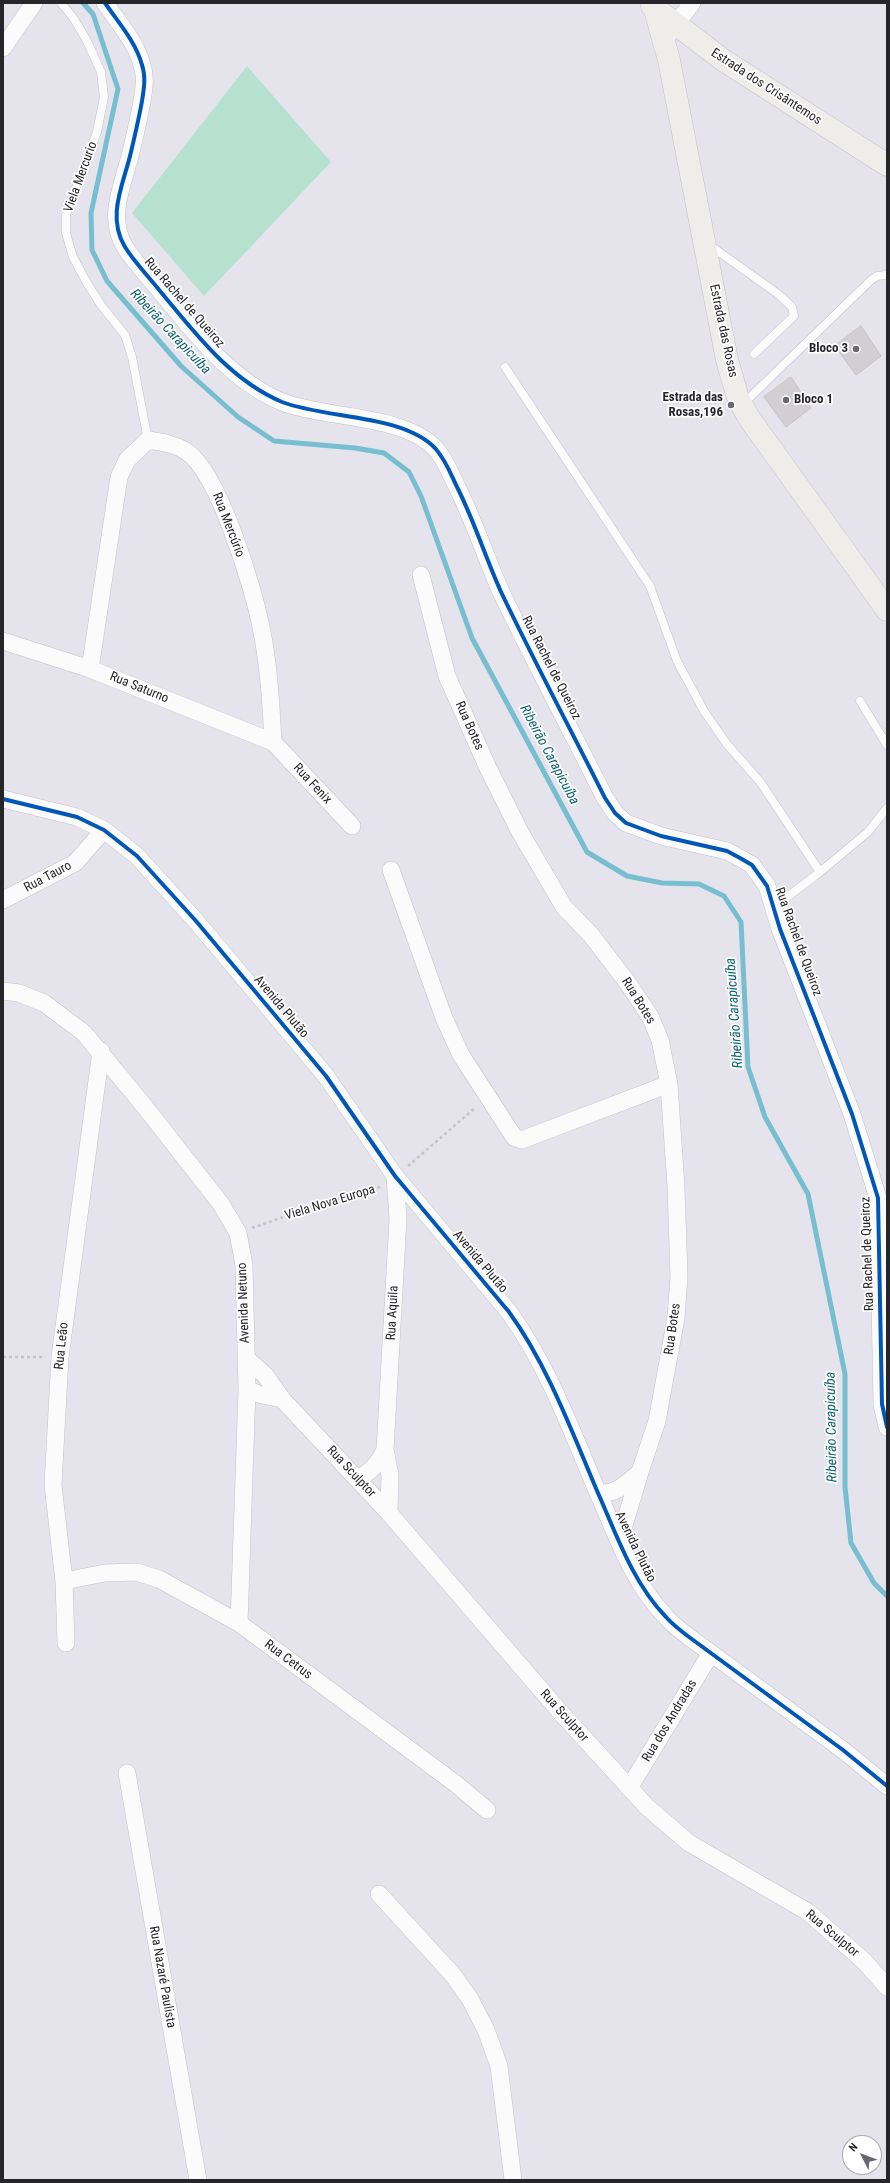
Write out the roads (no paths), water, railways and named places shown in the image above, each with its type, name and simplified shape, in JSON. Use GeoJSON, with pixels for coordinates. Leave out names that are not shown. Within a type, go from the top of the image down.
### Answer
{"type":"FeatureCollection","features":[{"type":"Feature","properties":{"kind":"main road","name":"Estrada dos Crisântemos"},"geometry":{"type":"LineString","coordinates":[[653,6],[669,41],[712,52],[887,165]]}},
{"type":"Feature","properties":{"kind":"main road"},"geometry":{"type":"LineString","coordinates":[[669,41],[690,48],[697,48],[712,52]]}},
{"type":"Feature","properties":{"kind":"main road","name":"Estrada das Rosas"},"geometry":{"type":"LineString","coordinates":[[669,41],[704,241],[727,360],[738,398],[742,406],[887,610]]}},
{"type":"Feature","properties":{"kind":"street"},"geometry":{"type":"LineString","coordinates":[[3,48],[34,3]]}},
{"type":"Feature","properties":{"kind":"street","name":"Rua Rachel de Queiroz"},"geometry":{"type":"LineString","coordinates":[[105,3],[138,52],[143,67],[145,82],[131,154],[117,200],[116,222],[123,245],[202,341],[252,386],[283,402],[399,428],[422,438],[434,448],[445,461],[472,517],[502,592],[605,798],[615,813],[626,823],[645,831],[727,851],[752,865],[767,886],[883,1197],[882,1404],[887,1426]]}},
{"type":"Feature","properties":{"kind":"street"},"geometry":{"type":"LineString","coordinates":[[669,41],[692,3]]}},
{"type":"Feature","properties":{"kind":"street"},"geometry":{"type":"LineString","coordinates":[[90,669],[119,476],[127,460],[148,440]]}},
{"type":"Feature","properties":{"kind":"street","name":"Rua Mercúrio"},"geometry":{"type":"LineString","coordinates":[[148,440],[169,443],[187,452],[208,475],[222,502],[261,626],[271,700],[273,742]]}},
{"type":"Feature","properties":{"kind":"street","name":"Rua Botes"},"geometry":{"type":"LineString","coordinates":[[421,575],[447,676],[488,768],[520,832],[564,907],[591,935],[627,982],[650,1016],[660,1040],[669,1084],[676,1187],[679,1277],[676,1318],[657,1421],[619,1542]]}},
{"type":"Feature","properties":{"kind":"street","name":"Rua Saturno"},"geometry":{"type":"LineString","coordinates":[[3,641],[90,669],[273,742]]}},
{"type":"Feature","properties":{"kind":"street","name":"Rua Fenix"},"geometry":{"type":"LineString","coordinates":[[273,742],[352,826]]}},
{"type":"Feature","properties":{"kind":"street","name":"Avenida Plutão"},"geometry":{"type":"LineString","coordinates":[[3,799],[77,817],[104,830],[137,856],[206,933],[326,1076],[395,1176],[524,1332],[542,1365],[619,1542],[646,1593],[666,1618],[843,1750],[887,1786]]}},
{"type":"Feature","properties":{"kind":"street","name":"Rua Tauro"},"geometry":{"type":"LineString","coordinates":[[3,900],[75,863],[104,830]]}},
{"type":"Feature","properties":{"kind":"street"},"geometry":{"type":"LineString","coordinates":[[391,870],[444,1018],[461,1055],[514,1137],[522,1140],[669,1084]]}},
{"type":"Feature","properties":{"kind":"street","name":"Avenida Netuno"},"geometry":{"type":"LineString","coordinates":[[3,991],[19,993],[44,1003],[84,1033],[101,1051],[221,1204],[238,1233],[244,1265],[247,1389],[239,1623]]}},
{"type":"Feature","properties":{"kind":"street","name":"Rua Leão"},"geometry":{"type":"LineString","coordinates":[[66,1643],[64,1582],[53,1485],[60,1357],[101,1051]]}},
{"type":"Feature","properties":{"kind":"street","name":"Rua Aquila"},"geometry":{"type":"LineString","coordinates":[[388,1513],[390,1474],[385,1450],[397,1231],[395,1176]]}},
{"type":"Feature","properties":{"kind":"street"},"geometry":{"type":"LineString","coordinates":[[397,1231],[424,1212]]}},
{"type":"Feature","properties":{"kind":"street","name":"Rua Sculptor"},"geometry":{"type":"LineString","coordinates":[[246,1358],[265,1375],[282,1399],[357,1478],[561,1713],[629,1788],[670,1828],[689,1843],[808,1912],[864,1961],[887,1987]]}},
{"type":"Feature","properties":{"kind":"street"},"geometry":{"type":"LineString","coordinates":[[247,1389],[258,1394],[282,1399]]}},
{"type":"Feature","properties":{"kind":"street","name":"Rua Aquila"},"geometry":{"type":"LineString","coordinates":[[357,1478],[368,1473],[377,1465],[385,1450]]}},
{"type":"Feature","properties":{"kind":"street"},"geometry":{"type":"LineString","coordinates":[[598,1492],[605,1494],[616,1490],[640,1472]]}},
{"type":"Feature","properties":{"kind":"street","name":"Rua Cetrus"},"geometry":{"type":"LineString","coordinates":[[64,1582],[105,1573],[136,1572],[159,1578],[239,1623],[456,1784],[487,1810]]}},
{"type":"Feature","properties":{"kind":"street","name":"Rua dos Andradas"},"geometry":{"type":"LineString","coordinates":[[629,1788],[711,1653]]}},
{"type":"Feature","properties":{"kind":"street","name":"Rua Nazaré Paulista"},"geometry":{"type":"LineString","coordinates":[[127,1773],[198,2180]]}},
{"type":"Feature","properties":{"kind":"street"},"geometry":{"type":"LineString","coordinates":[[379,1894],[453,1975],[470,2000],[486,2030],[499,2066],[513,2180]]}},
{"type":"Feature","properties":{"kind":"lane","name":"Viela Mercurio"},"geometry":{"type":"LineString","coordinates":[[61,3],[72,16],[86,39],[98,65],[101,72],[104,97],[97,132],[66,214],[66,233],[73,257],[87,283],[101,305],[125,335],[132,356],[148,440]]}},
{"type":"Feature","properties":{"kind":"lane"},"geometry":{"type":"LineString","coordinates":[[704,241],[778,294],[792,308],[794,316],[754,354]]}},
{"type":"Feature","properties":{"kind":"lane"},"geometry":{"type":"LineString","coordinates":[[742,406],[871,280],[880,275],[887,275]]}},
{"type":"Feature","properties":{"kind":"lane"},"geometry":{"type":"LineString","coordinates":[[505,368],[650,586],[677,661],[704,711],[726,743],[761,783],[820,872]]}},
{"type":"Feature","properties":{"kind":"lane"},"geometry":{"type":"LineString","coordinates":[[860,701],[887,745]]}},
{"type":"Feature","properties":{"kind":"lane"},"geometry":{"type":"LineString","coordinates":[[774,907],[820,872],[868,832],[887,808]]}},
{"type":"Feature","properties":{"kind":"waterway","name":"Ribeirão Carapicuíba"},"geometry":{"type":"LineString","coordinates":[[83,3],[93,14],[118,89],[91,213],[92,250],[107,281],[181,366],[238,417],[274,441],[355,448],[384,453],[409,472],[421,496],[472,638],[587,852],[627,876],[662,883],[699,884],[724,896],[741,922],[748,1067],[765,1117],[808,1194],[845,1374],[845,1487],[851,1543],[874,1583],[887,1596]]}},
{"type":"Feature","properties":{"kind":"place","name":"Bloco 3"},"geometry":{"type":"Point","coordinates":[856,349]}},
{"type":"Feature","properties":{"kind":"place","name":"Bloco 1"},"geometry":{"type":"Point","coordinates":[786,400]}},
{"type":"Feature","properties":{"kind":"place","name":"Estrada das Rosas,196"},"geometry":{"type":"Point","coordinates":[731,405]}}]}
